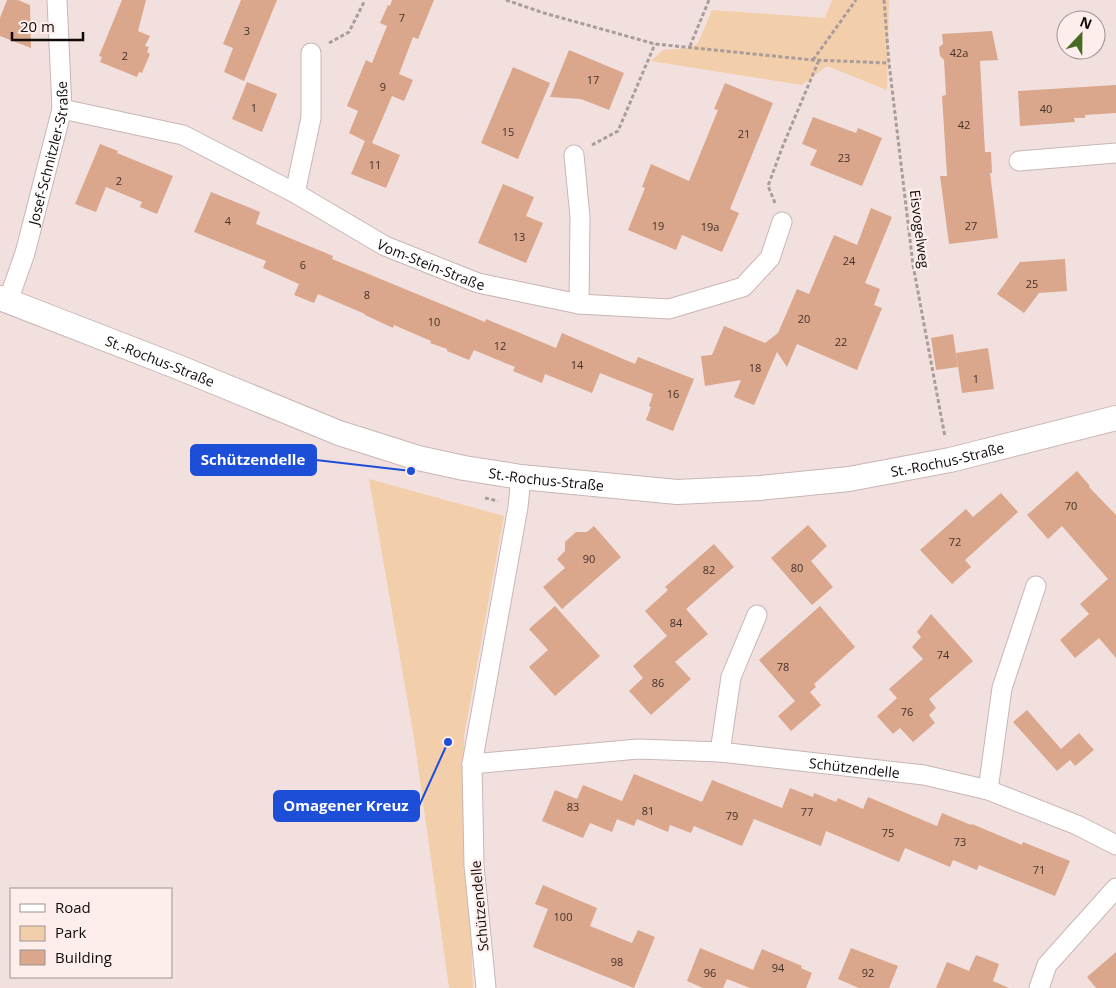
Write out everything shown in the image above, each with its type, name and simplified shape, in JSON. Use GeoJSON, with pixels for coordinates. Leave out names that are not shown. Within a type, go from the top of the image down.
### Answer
{"type":"FeatureCollection","features":[{"type":"Feature","properties":{"kind":"street","name":"Josef-Schnitzler-Straße"},"geometry":{"type":"LineString","coordinates":[[4,300],[25,253],[62,108],[57,0]]}},
{"type":"Feature","properties":{"kind":"street"},"geometry":{"type":"LineString","coordinates":[[295,193],[312,118],[311,53]]}},
{"type":"Feature","properties":{"kind":"street","name":"Vom-Stein-Straße"},"geometry":{"type":"LineString","coordinates":[[62,108],[183,135],[295,193],[384,246],[478,283],[579,304],[669,309],[743,287],[770,258],[782,222]]}},
{"type":"Feature","properties":{"kind":"street"},"geometry":{"type":"LineString","coordinates":[[1019,162],[1116,153]]}},
{"type":"Feature","properties":{"kind":"street"},"geometry":{"type":"LineString","coordinates":[[574,155],[580,217],[579,304]]}},
{"type":"Feature","properties":{"kind":"street","name":"St.-Rochus-Straße"},"geometry":{"type":"LineString","coordinates":[[4,300],[178,367],[339,433],[418,458],[521,477],[676,492],[760,488],[849,479],[950,460],[1116,418]]}},
{"type":"Feature","properties":{"kind":"street","name":"Schützendelle"},"geometry":{"type":"LineString","coordinates":[[486,988],[474,864],[472,764],[518,507],[521,477]]}},
{"type":"Feature","properties":{"kind":"street"},"geometry":{"type":"LineString","coordinates":[[988,790],[1002,688],[1036,586]]}},
{"type":"Feature","properties":{"kind":"street"},"geometry":{"type":"LineString","coordinates":[[720,752],[731,677],[757,615]]}},
{"type":"Feature","properties":{"kind":"street","name":"Schützendelle"},"geometry":{"type":"LineString","coordinates":[[472,764],[638,748],[720,752],[924,775],[988,790],[1077,825],[1116,846]]}},
{"type":"Feature","properties":{"kind":"street"},"geometry":{"type":"LineString","coordinates":[[1038,988],[1047,965],[1116,888]]}},
{"type":"Feature","properties":{"kind":"path"},"geometry":{"type":"LineString","coordinates":[[311,53],[349,32],[365,0]]}},
{"type":"Feature","properties":{"kind":"path"},"geometry":{"type":"LineString","coordinates":[[506,0],[544,13],[655,44],[690,46],[813,60],[889,63]]}},
{"type":"Feature","properties":{"kind":"path"},"geometry":{"type":"LineString","coordinates":[[690,46],[709,0]]}},
{"type":"Feature","properties":{"kind":"path"},"geometry":{"type":"LineString","coordinates":[[813,60],[856,0]]}},
{"type":"Feature","properties":{"kind":"path","name":"Eisvogelweg"},"geometry":{"type":"LineString","coordinates":[[884,0],[889,63],[913,265],[950,460]]}},
{"type":"Feature","properties":{"kind":"path"},"geometry":{"type":"LineString","coordinates":[[574,155],[618,131],[655,44]]}},
{"type":"Feature","properties":{"kind":"path"},"geometry":{"type":"LineString","coordinates":[[782,222],[768,186],[819,60]]}},
{"type":"Feature","properties":{"kind":"green space"},"geometry":{"type":"Polygon","coordinates":[[[832,0],[889,0],[887,90],[827,66],[802,85],[651,61],[663,50],[689,48],[698,43],[712,10],[825,18],[832,0]]]}},
{"type":"Feature","properties":{"kind":"green space"},"geometry":{"type":"Polygon","coordinates":[[[369,479],[504,516],[464,736],[473,988],[449,988],[414,738],[369,479]]]}},
{"type":"Feature","properties":{"kind":"building"},"geometry":{"type":"Polygon","coordinates":[[[7,0],[18,0],[30,5],[31,48],[0,36],[0,18],[7,0]]]}},
{"type":"Feature","properties":{"kind":"building"},"geometry":{"type":"Polygon","coordinates":[[[122,0],[146,0],[138,31],[150,36],[145,46],[149,47],[147,52],[150,54],[142,73],[139,72],[137,77],[100,62],[102,57],[99,56],[122,0]]]}},
{"type":"Feature","properties":{"kind":"building"},"geometry":{"type":"Polygon","coordinates":[[[241,0],[277,0],[244,81],[224,72],[233,48],[223,44],[241,0]]]}},
{"type":"Feature","properties":{"kind":"building"},"geometry":{"type":"Polygon","coordinates":[[[392,0],[434,0],[418,39],[413,37],[399,74],[413,80],[404,101],[392,96],[372,143],[400,155],[386,188],[351,174],[365,141],[349,133],[358,111],[347,106],[366,60],[372,63],[387,26],[380,23],[392,0]]]}},
{"type":"Feature","properties":{"kind":"building"},"geometry":{"type":"Polygon","coordinates":[[[992,31],[998,60],[980,61],[985,152],[991,152],[992,173],[990,173],[998,238],[949,244],[940,176],[947,176],[942,96],[946,95],[944,60],[940,56],[939,47],[943,44],[942,34],[992,31]]]}},
{"type":"Feature","properties":{"kind":"building"},"geometry":{"type":"Polygon","coordinates":[[[569,50],[624,73],[609,110],[581,99],[550,97],[569,50]]]}},
{"type":"Feature","properties":{"kind":"building"},"geometry":{"type":"Polygon","coordinates":[[[513,67],[550,83],[518,159],[481,143],[513,67]]]}},
{"type":"Feature","properties":{"kind":"building"},"geometry":{"type":"Polygon","coordinates":[[[247,82],[277,94],[262,132],[232,119],[247,82]]]}},
{"type":"Feature","properties":{"kind":"building"},"geometry":{"type":"Polygon","coordinates":[[[725,83],[773,103],[730,209],[739,213],[722,252],[682,235],[676,250],[628,230],[645,188],[642,187],[651,164],[689,181],[718,110],[714,109],[725,83]]]}},
{"type":"Feature","properties":{"kind":"building"},"geometry":{"type":"Polygon","coordinates":[[[1116,85],[1116,113],[1085,115],[1085,118],[1074,118],[1075,122],[1020,126],[1018,91],[1116,85]]]}},
{"type":"Feature","properties":{"kind":"building"},"geometry":{"type":"Polygon","coordinates":[[[813,117],[856,133],[858,128],[882,138],[862,186],[810,165],[817,150],[802,144],[813,117]]]}},
{"type":"Feature","properties":{"kind":"building"},"geometry":{"type":"Polygon","coordinates":[[[100,144],[173,176],[157,214],[140,207],[142,202],[106,187],[96,212],[75,204],[100,144]]]}},
{"type":"Feature","properties":{"kind":"building"},"geometry":{"type":"Polygon","coordinates":[[[503,184],[534,197],[526,216],[543,223],[526,263],[478,243],[503,184]]]}},
{"type":"Feature","properties":{"kind":"building"},"geometry":{"type":"Polygon","coordinates":[[[211,192],[260,212],[256,224],[333,256],[332,259],[485,322],[486,319],[556,348],[562,333],[635,364],[638,357],[694,379],[673,431],[646,420],[653,394],[600,373],[592,393],[545,374],[542,383],[513,371],[515,367],[474,350],[469,360],[430,343],[431,341],[394,325],[393,328],[318,294],[314,303],[294,295],[299,284],[263,268],[266,261],[194,232],[211,192]]]}},
{"type":"Feature","properties":{"kind":"building"},"geometry":{"type":"Polygon","coordinates":[[[871,208],[892,217],[865,283],[880,289],[874,305],[882,308],[857,370],[797,344],[787,367],[777,352],[754,405],[734,397],[741,380],[705,386],[701,356],[712,355],[724,326],[765,343],[778,333],[797,289],[809,294],[834,235],[857,245],[871,208]]]}},
{"type":"Feature","properties":{"kind":"building"},"geometry":{"type":"Polygon","coordinates":[[[1065,259],[1067,291],[1039,293],[1024,313],[997,294],[1020,262],[1065,259]]]}},
{"type":"Feature","properties":{"kind":"building"},"geometry":{"type":"Polygon","coordinates":[[[953,334],[958,367],[936,370],[931,338],[953,334]]]}},
{"type":"Feature","properties":{"kind":"building"},"geometry":{"type":"Polygon","coordinates":[[[988,348],[994,389],[962,393],[956,353],[988,348]]]}},
{"type":"Feature","properties":{"kind":"building"},"geometry":{"type":"Polygon","coordinates":[[[1077,471],[1089,487],[1116,515],[1116,658],[1099,638],[1075,658],[1060,640],[1089,614],[1080,604],[1108,579],[1062,526],[1048,539],[1027,515],[1077,471]]]}},
{"type":"Feature","properties":{"kind":"building"},"geometry":{"type":"Polygon","coordinates":[[[1001,493],[1018,512],[965,560],[971,567],[952,584],[920,550],[966,509],[973,517],[1001,493]]]}},
{"type":"Feature","properties":{"kind":"building"},"geometry":{"type":"Polygon","coordinates":[[[808,525],[827,546],[811,561],[833,587],[812,605],[771,558],[808,525]]]}},
{"type":"Feature","properties":{"kind":"building"},"geometry":{"type":"Polygon","coordinates":[[[594,526],[621,557],[562,609],[543,587],[565,568],[557,559],[565,551],[565,542],[576,532],[587,532],[594,526]]]}},
{"type":"Feature","properties":{"kind":"building"},"geometry":{"type":"Polygon","coordinates":[[[714,544],[734,567],[686,609],[708,634],[675,662],[691,679],[651,715],[629,691],[643,678],[633,666],[667,636],[645,611],[668,590],[665,587],[714,544]]]}},
{"type":"Feature","properties":{"kind":"building"},"geometry":{"type":"Polygon","coordinates":[[[555,606],[600,656],[555,696],[529,667],[548,650],[529,629],[555,606]]]}},
{"type":"Feature","properties":{"kind":"building"},"geometry":{"type":"Polygon","coordinates":[[[820,606],[855,647],[814,684],[816,687],[810,692],[821,705],[791,731],[778,716],[795,701],[759,660],[820,606]]]}},
{"type":"Feature","properties":{"kind":"building"},"geometry":{"type":"Polygon","coordinates":[[[931,614],[973,661],[929,699],[936,708],[929,715],[935,723],[913,742],[900,728],[893,734],[877,716],[897,698],[889,689],[923,659],[912,647],[921,637],[917,632],[931,614]]]}},
{"type":"Feature","properties":{"kind":"building"},"geometry":{"type":"Polygon","coordinates":[[[1027,710],[1061,749],[1079,733],[1094,750],[1075,766],[1070,760],[1057,771],[1013,722],[1027,710]]]}},
{"type":"Feature","properties":{"kind":"building"},"geometry":{"type":"Polygon","coordinates":[[[634,774],[702,802],[712,780],[782,808],[790,788],[813,797],[814,793],[836,802],[838,798],[863,809],[868,797],[937,826],[942,813],[1022,845],[1023,842],[1070,861],[1055,896],[979,865],[977,870],[953,860],[950,867],[905,848],[899,862],[826,831],[821,846],[754,819],[742,846],[694,826],[691,833],[670,825],[668,832],[637,819],[634,826],[617,819],[612,832],[590,823],[583,838],[542,821],[555,790],[577,799],[583,785],[622,801],[634,774]]]}},
{"type":"Feature","properties":{"kind":"building"},"geometry":{"type":"Polygon","coordinates":[[[543,885],[597,908],[590,926],[632,943],[638,930],[655,937],[634,988],[533,947],[548,909],[535,904],[543,885]]]}},
{"type":"Feature","properties":{"kind":"building"},"geometry":{"type":"Polygon","coordinates":[[[700,948],[753,970],[762,949],[802,966],[801,968],[812,973],[806,988],[750,988],[727,979],[723,988],[703,988],[687,981],[700,948]]]}},
{"type":"Feature","properties":{"kind":"building"},"geometry":{"type":"Polygon","coordinates":[[[851,948],[898,966],[889,988],[859,988],[838,979],[851,948]]]}},
{"type":"Feature","properties":{"kind":"building"},"geometry":{"type":"Polygon","coordinates":[[[1116,952],[1116,988],[1096,988],[1087,977],[1116,952]]]}},
{"type":"Feature","properties":{"kind":"building"},"geometry":{"type":"Polygon","coordinates":[[[976,955],[999,964],[993,981],[1009,988],[936,988],[947,962],[969,971],[976,955]]]}},
{"type":"Feature","properties":{"kind":"place","name":"Schützendelle"},"geometry":{"type":"Point","coordinates":[411,471]}},
{"type":"Feature","properties":{"kind":"place","name":"Omagener Kreuz"},"geometry":{"type":"Point","coordinates":[448,742]}}]}
